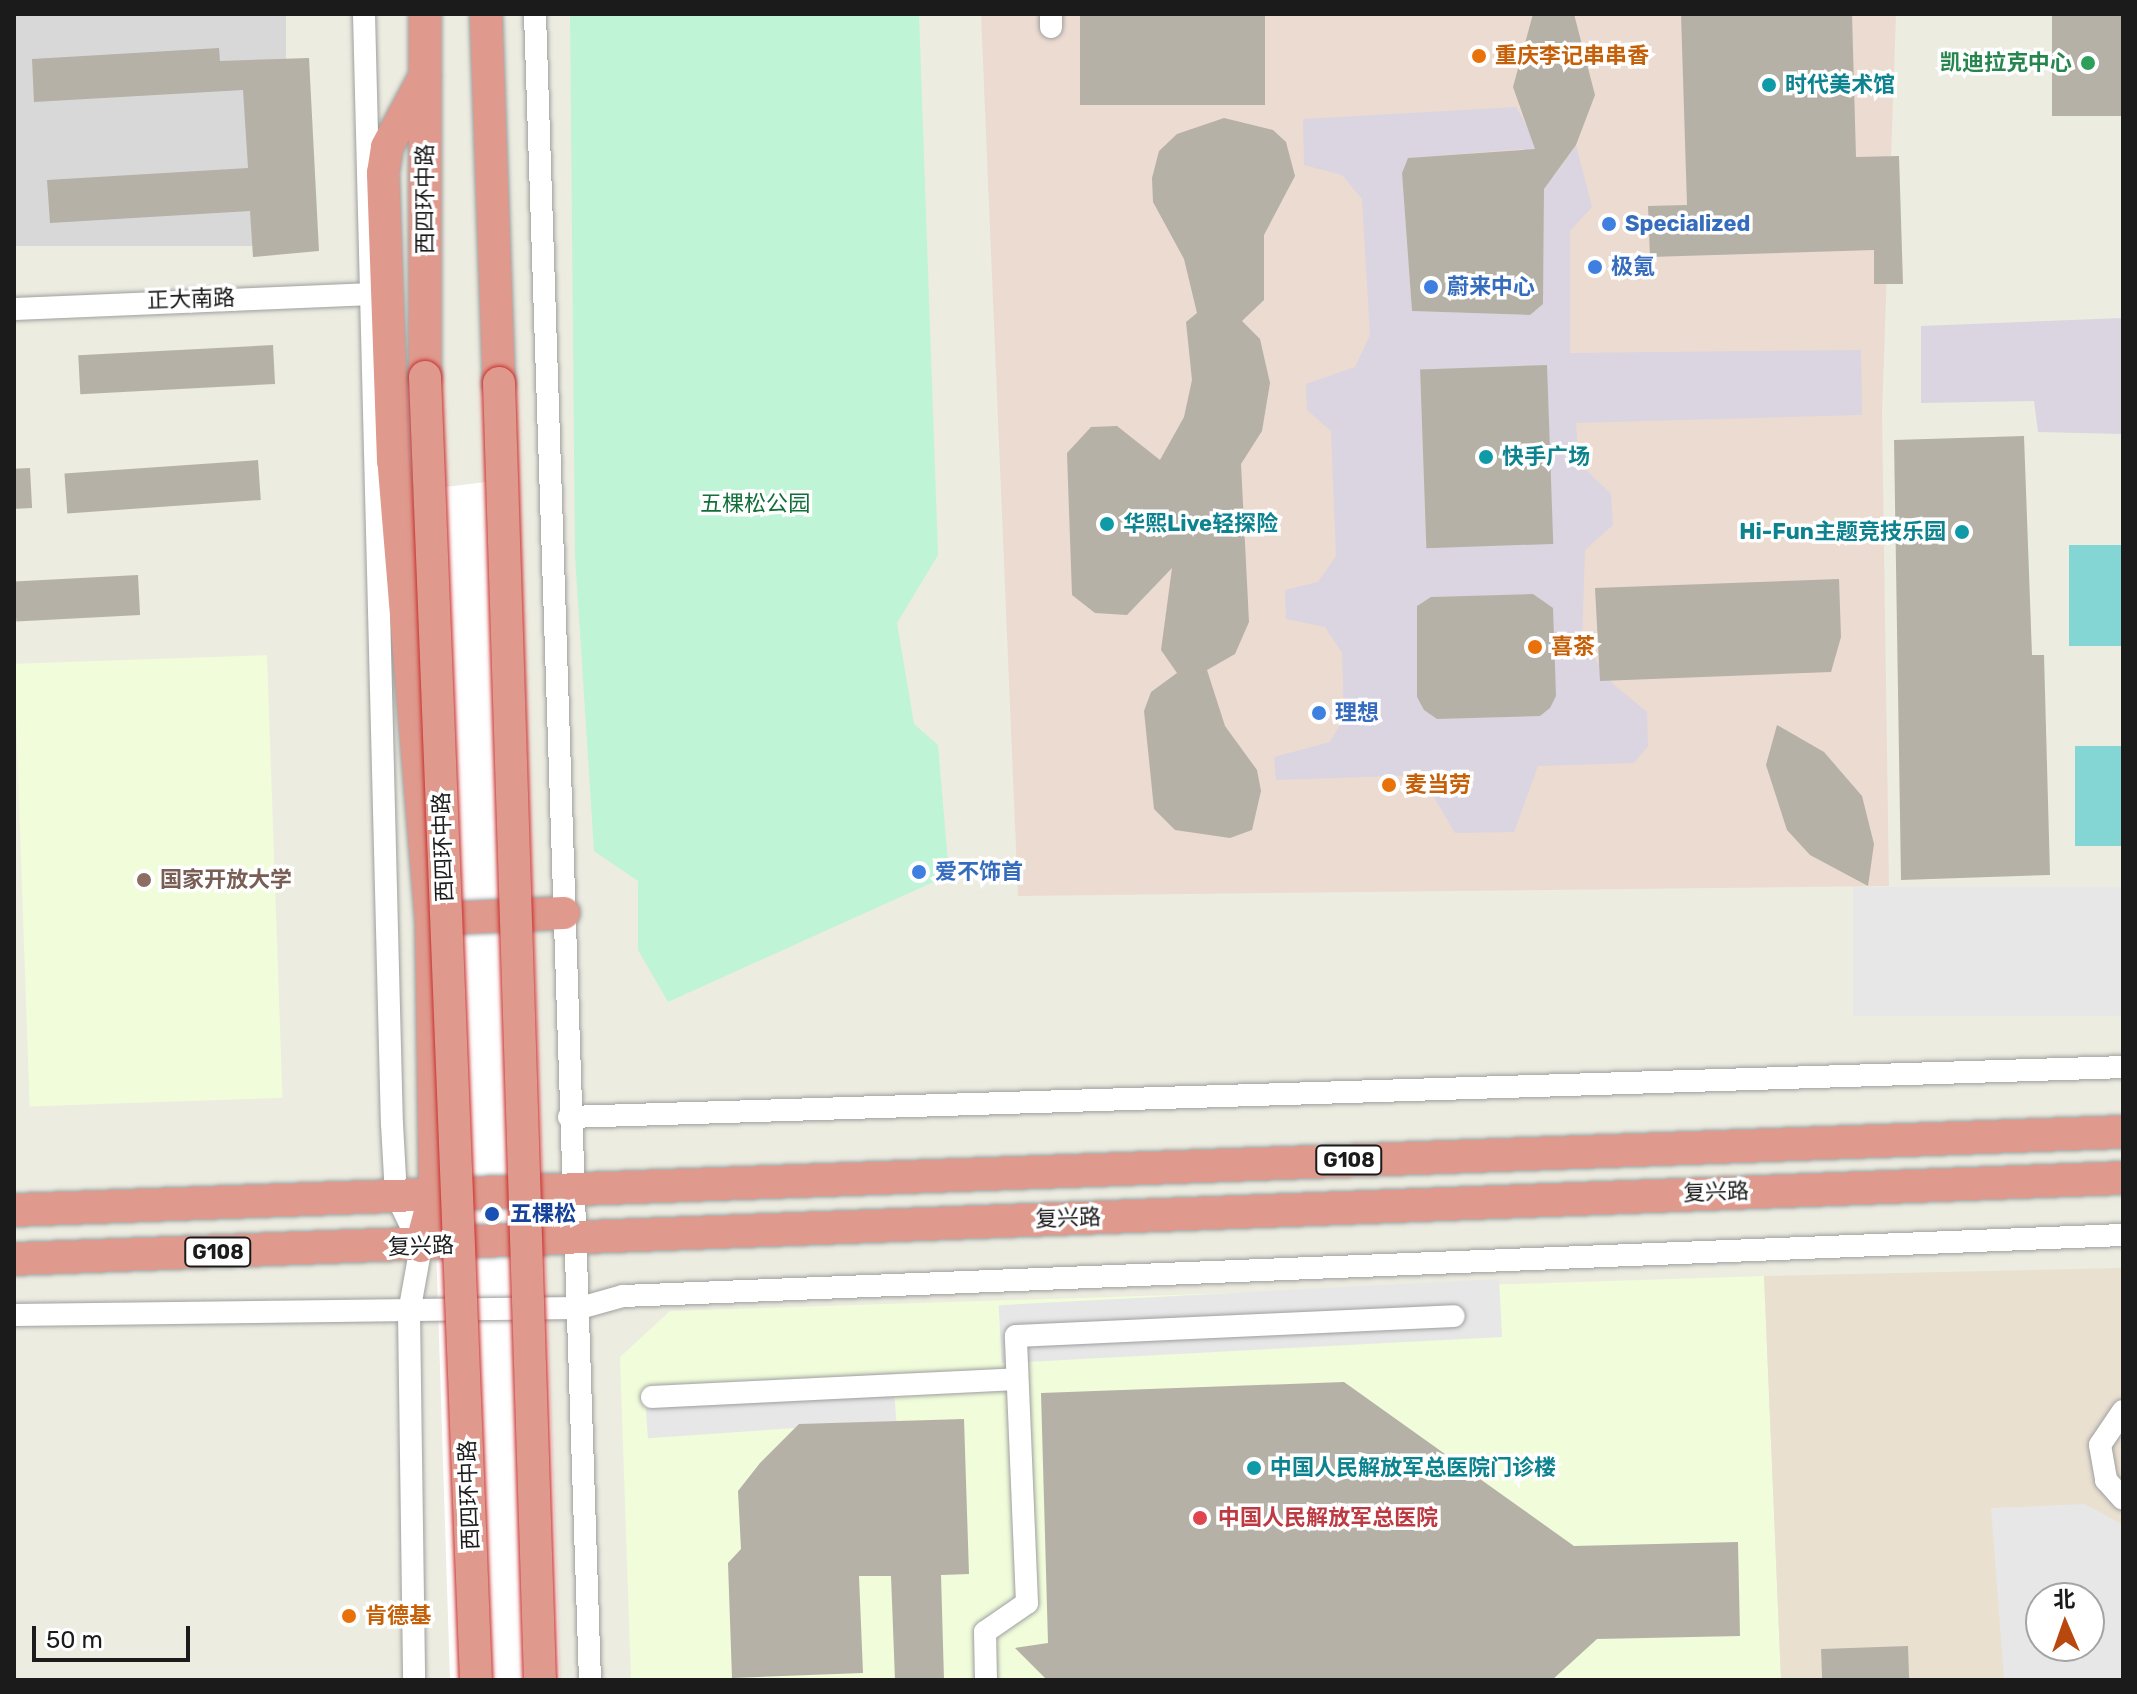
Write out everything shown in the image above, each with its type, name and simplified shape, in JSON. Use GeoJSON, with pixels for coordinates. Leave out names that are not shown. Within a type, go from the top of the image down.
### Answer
{"type":"FeatureCollection","features":[{"type":"Feature","properties":{"kind":"highway","name":"西四环中路"},"geometry":{"type":"LineString","coordinates":[[425,14],[425,377],[476,1680]]}},
{"type":"Feature","properties":{"kind":"highway"},"geometry":{"type":"LineString","coordinates":[[486,14],[540,1680]]}},
{"type":"Feature","properties":{"kind":"highway"},"geometry":{"type":"LineString","coordinates":[[421,1246],[435,1193],[431,919],[393,461],[383,173],[387,147],[425,76]]}},
{"type":"Feature","properties":{"kind":"highway"},"geometry":{"type":"LineString","coordinates":[[431,919],[564,913]]}},
{"type":"Feature","properties":{"kind":"highway","name":"复兴路"},"geometry":{"type":"LineString","coordinates":[[14,1210],[2123,1132]]}},
{"type":"Feature","properties":{"kind":"highway","name":"复兴路"},"geometry":{"type":"LineString","coordinates":[[14,1259],[421,1246],[2123,1178]]}},
{"type":"Feature","properties":{"kind":"street"},"geometry":{"type":"LineString","coordinates":[[364,14],[368,294],[396,1195],[421,1246],[409,1313],[414,1680]]}},
{"type":"Feature","properties":{"kind":"street"},"geometry":{"type":"LineString","coordinates":[[537,21],[569,1117],[580,1308],[590,1680]]}},
{"type":"Feature","properties":{"kind":"street","name":"正大南路"},"geometry":{"type":"LineString","coordinates":[[14,309],[368,294]]}},
{"type":"Feature","properties":{"kind":"street"},"geometry":{"type":"LineString","coordinates":[[569,1117],[2123,1067]]}},
{"type":"Feature","properties":{"kind":"street"},"geometry":{"type":"LineString","coordinates":[[14,1315],[353,1306],[409,1313],[580,1308],[623,1296],[2123,1235]]}},
{"type":"Feature","properties":{"kind":"street"},"geometry":{"type":"LineString","coordinates":[[986,1680],[985,1632],[1027,1603],[1016,1336],[1454,1316]]}},
{"type":"Feature","properties":{"kind":"street"},"geometry":{"type":"LineString","coordinates":[[652,1397],[1017,1379]]}},
{"type":"Feature","properties":{"kind":"street"},"geometry":{"type":"LineString","coordinates":[[2123,1411],[2100,1445],[2106,1480],[2123,1499]]}},
{"type":"Feature","properties":{"kind":"shaded area"},"geometry":{"type":"Polygon","coordinates":[[[16,14],[286,14],[286,246],[16,246],[16,14]]]}},
{"type":"Feature","properties":{"kind":"shaded area"},"geometry":{"type":"Polygon","coordinates":[[[981,14],[1896,14],[1882,413],[1889,886],[1018,896],[981,14]]]}},
{"type":"Feature","properties":{"kind":"shaded area"},"geometry":{"type":"Polygon","coordinates":[[[1516,107],[1555,175],[1576,145],[1592,207],[1570,231],[1570,353],[1861,350],[1862,415],[1576,423],[1579,463],[1611,494],[1613,525],[1585,550],[1582,640],[1613,684],[1647,712],[1648,746],[1634,763],[1538,766],[1514,832],[1455,833],[1421,775],[1276,780],[1274,757],[1330,742],[1344,718],[1342,653],[1325,627],[1286,619],[1285,590],[1318,582],[1336,556],[1331,431],[1307,410],[1306,384],[1355,367],[1370,335],[1362,199],[1342,175],[1304,165],[1303,119],[1516,107]],[[1523,149],[1408,158],[1402,173],[1412,311],[1530,315],[1543,304],[1544,170],[1523,149]],[[1546,365],[1420,370],[1426,547],[1552,544],[1546,365]],[[1533,594],[1431,597],[1417,606],[1417,697],[1425,710],[1437,719],[1540,716],[1550,708],[1553,609],[1533,594]]]}},
{"type":"Feature","properties":{"kind":"shaded area"},"geometry":{"type":"Polygon","coordinates":[[[2123,318],[2123,434],[2038,432],[2034,401],[1921,403],[1921,326],[2123,318]]]}},
{"type":"Feature","properties":{"kind":"shaded area"},"geometry":{"type":"Polygon","coordinates":[[[2069,545],[2123,545],[2123,646],[2069,646],[2069,545]]]}},
{"type":"Feature","properties":{"kind":"shaded area","name":"国家开放大学"},"geometry":{"type":"Polygon","coordinates":[[[267,655],[282,1098],[30,1107],[14,664],[267,655]]]}},
{"type":"Feature","properties":{"kind":"shaded area"},"geometry":{"type":"Polygon","coordinates":[[[2075,746],[2123,746],[2123,846],[2075,846],[2075,746]]]}},
{"type":"Feature","properties":{"kind":"shaded area"},"geometry":{"type":"Polygon","coordinates":[[[1853,887],[2123,887],[2123,1016],[1853,1016],[1853,887]]]}},
{"type":"Feature","properties":{"kind":"shaded area"},"geometry":{"type":"Polygon","coordinates":[[[2123,1268],[2123,1680],[1781,1680],[1764,1276],[2123,1268]]]}},
{"type":"Feature","properties":{"kind":"shaded area","name":"中国人民解放军总医院"},"geometry":{"type":"Polygon","coordinates":[[[1764,1276],[1781,1680],[631,1680],[620,1357],[670,1311],[1764,1276]]]}},
{"type":"Feature","properties":{"kind":"shaded area"},"geometry":{"type":"Polygon","coordinates":[[[1499,1279],[1502,1337],[1002,1363],[999,1305],[1499,1279]]]}},
{"type":"Feature","properties":{"kind":"shaded area"},"geometry":{"type":"Polygon","coordinates":[[[893,1373],[896,1421],[648,1438],[645,1390],[893,1373]]]}},
{"type":"Feature","properties":{"kind":"shaded area"},"geometry":{"type":"Polygon","coordinates":[[[2085,1504],[2123,1525],[2123,1679],[2004,1680],[1991,1508],[2085,1504]]]}},
{"type":"Feature","properties":{"kind":"green space","name":"五棵松公园"},"geometry":{"type":"Polygon","coordinates":[[[570,14],[919,14],[938,555],[897,623],[914,724],[938,745],[949,875],[668,1002],[638,950],[638,881],[594,851],[575,555],[570,14]]]}},
{"type":"Feature","properties":{"kind":"pier"},"geometry":{"type":"Polygon","coordinates":[[[518,478],[560,1680],[450,1680],[416,624],[405,492],[518,478]]]}},
{"type":"Feature","properties":{"kind":"building"},"geometry":{"type":"Polygon","coordinates":[[[1080,14],[1265,14],[1265,105],[1080,105],[1080,14]]]}},
{"type":"Feature","properties":{"kind":"building"},"geometry":{"type":"Polygon","coordinates":[[[1533,14],[1574,14],[1595,95],[1576,145],[1544,189],[1543,304],[1530,315],[1412,311],[1402,173],[1408,158],[1535,149],[1513,87],[1533,14]]]}},
{"type":"Feature","properties":{"kind":"building","name":"时代美术馆"},"geometry":{"type":"Polygon","coordinates":[[[1681,14],[1852,14],[1856,157],[1899,156],[1903,284],[1874,284],[1874,250],[1650,257],[1648,206],[1687,205],[1681,14]]]}},
{"type":"Feature","properties":{"kind":"building","name":"凯迪拉克中心"},"geometry":{"type":"Polygon","coordinates":[[[2052,14],[2123,14],[2123,116],[2052,116],[2052,14]]]}},
{"type":"Feature","properties":{"kind":"building"},"geometry":{"type":"Polygon","coordinates":[[[219,48],[220,61],[309,58],[319,251],[253,257],[250,211],[50,223],[47,180],[248,168],[243,90],[34,102],[32,59],[219,48]]]}},
{"type":"Feature","properties":{"kind":"building"},"geometry":{"type":"Polygon","coordinates":[[[1224,118],[1273,130],[1286,142],[1295,176],[1264,235],[1264,300],[1242,321],[1260,339],[1270,383],[1262,431],[1241,464],[1249,622],[1235,654],[1207,670],[1225,726],[1257,770],[1261,791],[1252,830],[1230,838],[1175,830],[1154,809],[1144,711],[1151,692],[1177,673],[1161,650],[1172,568],[1127,615],[1095,613],[1072,595],[1067,453],[1091,427],[1117,426],[1160,460],[1184,417],[1192,380],[1186,322],[1197,313],[1184,259],[1153,202],[1152,178],[1159,151],[1177,134],[1224,118]]]}},
{"type":"Feature","properties":{"kind":"building"},"geometry":{"type":"Polygon","coordinates":[[[273,345],[275,384],[80,394],[78,355],[273,345]]]}},
{"type":"Feature","properties":{"kind":"building","name":"快手广场"},"geometry":{"type":"Polygon","coordinates":[[[1547,365],[1553,544],[1426,548],[1420,369],[1547,365]]]}},
{"type":"Feature","properties":{"kind":"building"},"geometry":{"type":"Polygon","coordinates":[[[2024,436],[2032,655],[2044,655],[2050,875],[1901,880],[1894,440],[2024,436]]]}},
{"type":"Feature","properties":{"kind":"building"},"geometry":{"type":"Polygon","coordinates":[[[258,460],[261,500],[67,513],[64,474],[258,460]]]}},
{"type":"Feature","properties":{"kind":"building"},"geometry":{"type":"Polygon","coordinates":[[[30,468],[32,508],[16,509],[14,469],[30,468]]]}},
{"type":"Feature","properties":{"kind":"building"},"geometry":{"type":"Polygon","coordinates":[[[138,575],[140,615],[16,621],[14,581],[138,575]]]}},
{"type":"Feature","properties":{"kind":"building"},"geometry":{"type":"Polygon","coordinates":[[[1839,579],[1841,637],[1831,672],[1600,681],[1595,588],[1839,579]]]}},
{"type":"Feature","properties":{"kind":"building"},"geometry":{"type":"Polygon","coordinates":[[[1533,594],[1553,608],[1556,696],[1550,708],[1540,716],[1437,719],[1424,710],[1417,697],[1417,606],[1431,597],[1533,594]]]}},
{"type":"Feature","properties":{"kind":"building"},"geometry":{"type":"Polygon","coordinates":[[[1777,725],[1824,752],[1862,796],[1874,844],[1868,886],[1810,855],[1787,830],[1766,765],[1777,725]]]}},
{"type":"Feature","properties":{"kind":"building","name":"中国人民解放军总医院门诊楼"},"geometry":{"type":"Polygon","coordinates":[[[1344,1382],[1574,1546],[1738,1542],[1740,1636],[1597,1639],[1552,1680],[1047,1680],[1015,1648],[1048,1643],[1041,1393],[1344,1382]]]}},
{"type":"Feature","properties":{"kind":"building"},"geometry":{"type":"Polygon","coordinates":[[[964,1419],[969,1574],[941,1575],[944,1680],[895,1680],[891,1576],[859,1576],[863,1673],[732,1678],[728,1563],[741,1549],[738,1491],[760,1463],[799,1424],[964,1419]]]}},
{"type":"Feature","properties":{"kind":"building"},"geometry":{"type":"Polygon","coordinates":[[[1908,1646],[1909,1680],[1822,1680],[1821,1649],[1908,1646]]]}},
{"type":"Feature","properties":{"kind":"place","name":"重庆李记串串香"},"geometry":{"type":"Point","coordinates":[1479,56]}},
{"type":"Feature","properties":{"kind":"place","name":"凯迪拉克中心"},"geometry":{"type":"Point","coordinates":[2088,63]}},
{"type":"Feature","properties":{"kind":"place","name":"时代美术馆"},"geometry":{"type":"Point","coordinates":[1769,85]}},
{"type":"Feature","properties":{"kind":"place","name":"Specialized"},"geometry":{"type":"Point","coordinates":[1609,224]}},
{"type":"Feature","properties":{"kind":"place","name":"极氪"},"geometry":{"type":"Point","coordinates":[1595,267]}},
{"type":"Feature","properties":{"kind":"place","name":"蔚来中心"},"geometry":{"type":"Point","coordinates":[1431,287]}},
{"type":"Feature","properties":{"kind":"place","name":"快手广场"},"geometry":{"type":"Point","coordinates":[1486,457]}},
{"type":"Feature","properties":{"kind":"place","name":"华熙Live轻探险"},"geometry":{"type":"Point","coordinates":[1107,524]}},
{"type":"Feature","properties":{"kind":"place","name":"Hi-Fun主题竞技乐园"},"geometry":{"type":"Point","coordinates":[1962,532]}},
{"type":"Feature","properties":{"kind":"place","name":"喜茶"},"geometry":{"type":"Point","coordinates":[1535,647]}},
{"type":"Feature","properties":{"kind":"place","name":"理想"},"geometry":{"type":"Point","coordinates":[1319,713]}},
{"type":"Feature","properties":{"kind":"place","name":"麦当劳"},"geometry":{"type":"Point","coordinates":[1389,785]}},
{"type":"Feature","properties":{"kind":"place","name":"爱不饰首"},"geometry":{"type":"Point","coordinates":[919,872]}},
{"type":"Feature","properties":{"kind":"place","name":"国家开放大学"},"geometry":{"type":"Point","coordinates":[144,880]}},
{"type":"Feature","properties":{"kind":"place","name":"五棵松"},"geometry":{"type":"Point","coordinates":[492,1214]}},
{"type":"Feature","properties":{"kind":"place","name":"中国人民解放军总医院门诊楼"},"geometry":{"type":"Point","coordinates":[1254,1468]}},
{"type":"Feature","properties":{"kind":"place","name":"中国人民解放军总医院"},"geometry":{"type":"Point","coordinates":[1200,1518]}},
{"type":"Feature","properties":{"kind":"place","name":"肯德基"},"geometry":{"type":"Point","coordinates":[349,1616]}}]}
